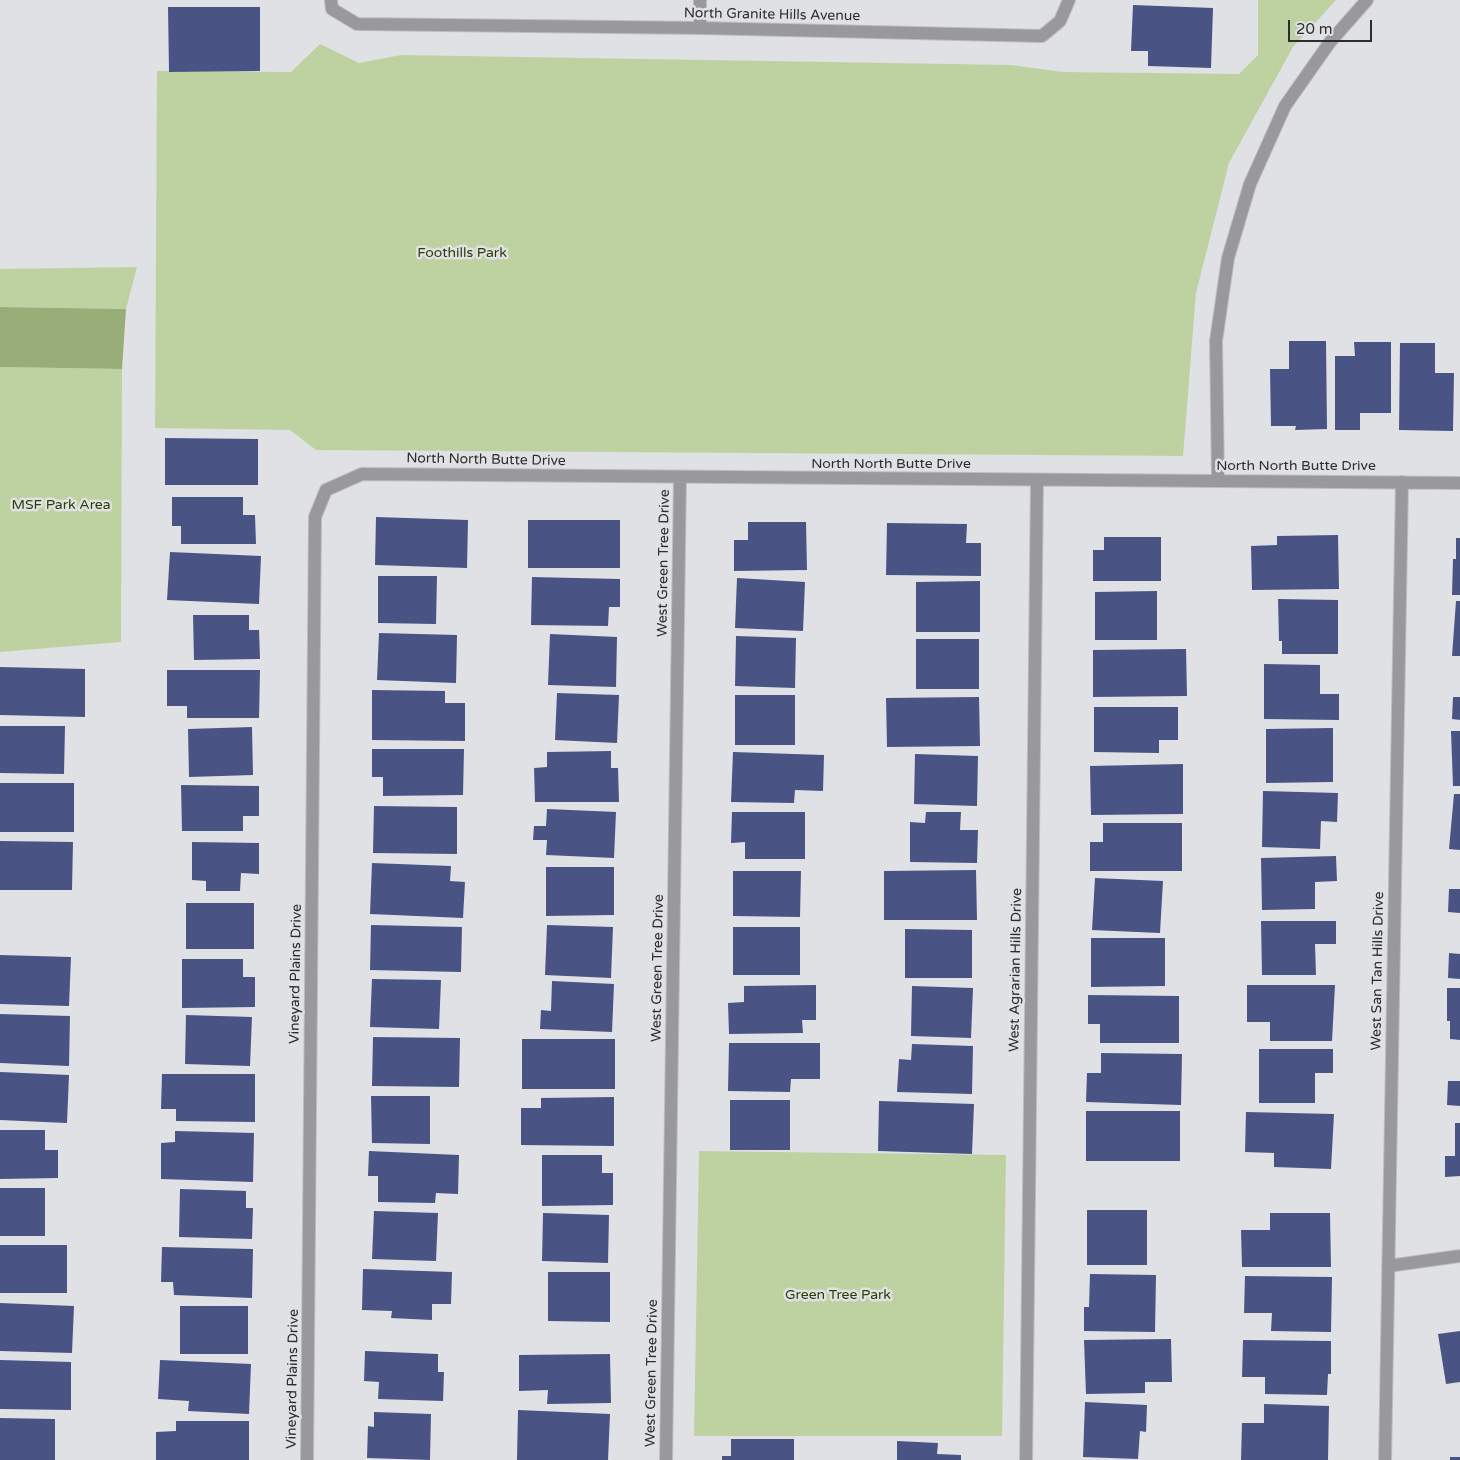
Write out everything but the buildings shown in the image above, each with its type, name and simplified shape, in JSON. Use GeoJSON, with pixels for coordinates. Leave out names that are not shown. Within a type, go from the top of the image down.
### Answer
{"type":"FeatureCollection","features":[{"type":"Feature","properties":{"kind":"street"},"geometry":{"type":"LineString","coordinates":[[700,0],[700,28]]}},
{"type":"Feature","properties":{"kind":"street","name":"North Granite Hills Avenue"},"geometry":{"type":"LineString","coordinates":[[332,4],[358,24],[700,28],[1042,36],[1060,21],[1069,0]]}},
{"type":"Feature","properties":{"kind":"street"},"geometry":{"type":"LineString","coordinates":[[1218,480],[1216,341],[1228,258],[1250,184],[1285,106],[1330,42],[1367,0]]}},
{"type":"Feature","properties":{"kind":"street","name":"North North Butte Drive"},"geometry":{"type":"LineString","coordinates":[[326,490],[362,474],[1460,483]]}},
{"type":"Feature","properties":{"kind":"street","name":"West Green Tree Drive"},"geometry":{"type":"LineString","coordinates":[[666,1460],[680,477]]}},
{"type":"Feature","properties":{"kind":"street","name":"West Agrarian Hills Drive"},"geometry":{"type":"LineString","coordinates":[[1026,1460],[1037,480]]}},
{"type":"Feature","properties":{"kind":"street","name":"West San Tan Hills Drive"},"geometry":{"type":"LineString","coordinates":[[1385,1460],[1402,482]]}},
{"type":"Feature","properties":{"kind":"street","name":"Vineyard Plains Drive"},"geometry":{"type":"LineString","coordinates":[[307,1460],[315,517],[326,490]]}},
{"type":"Feature","properties":{"kind":"street"},"geometry":{"type":"LineString","coordinates":[[1388,1266],[1460,1256]]}},
{"type":"Feature","properties":{"kind":"green space","name":"Foothills Park"},"geometry":{"type":"Polygon","coordinates":[[[1258,0],[1336,0],[1293,47],[1229,163],[1196,293],[1183,456],[316,450],[290,430],[155,428],[157,71],[291,72],[320,44],[359,63],[401,55],[1011,65],[1063,72],[1239,74],[1258,55],[1258,0]]]}},
{"type":"Feature","properties":{"kind":"green space"},"geometry":{"type":"Polygon","coordinates":[[[137,267],[126,309],[0,307],[0,269],[137,267]]]}},
{"type":"Feature","properties":{"kind":"green space","name":"MSF Park Area"},"geometry":{"type":"Polygon","coordinates":[[[0,367],[122,369],[121,642],[0,652],[0,367]]]}},
{"type":"Feature","properties":{"kind":"green space","name":"Green Tree Park"},"geometry":{"type":"Polygon","coordinates":[[[699,1151],[1006,1155],[1002,1436],[694,1436],[699,1151]]]}},
{"type":"Feature","properties":{"kind":"shaded area"},"geometry":{"type":"Polygon","coordinates":[[[0,307],[126,309],[122,369],[0,367],[0,307]]]}}]}
